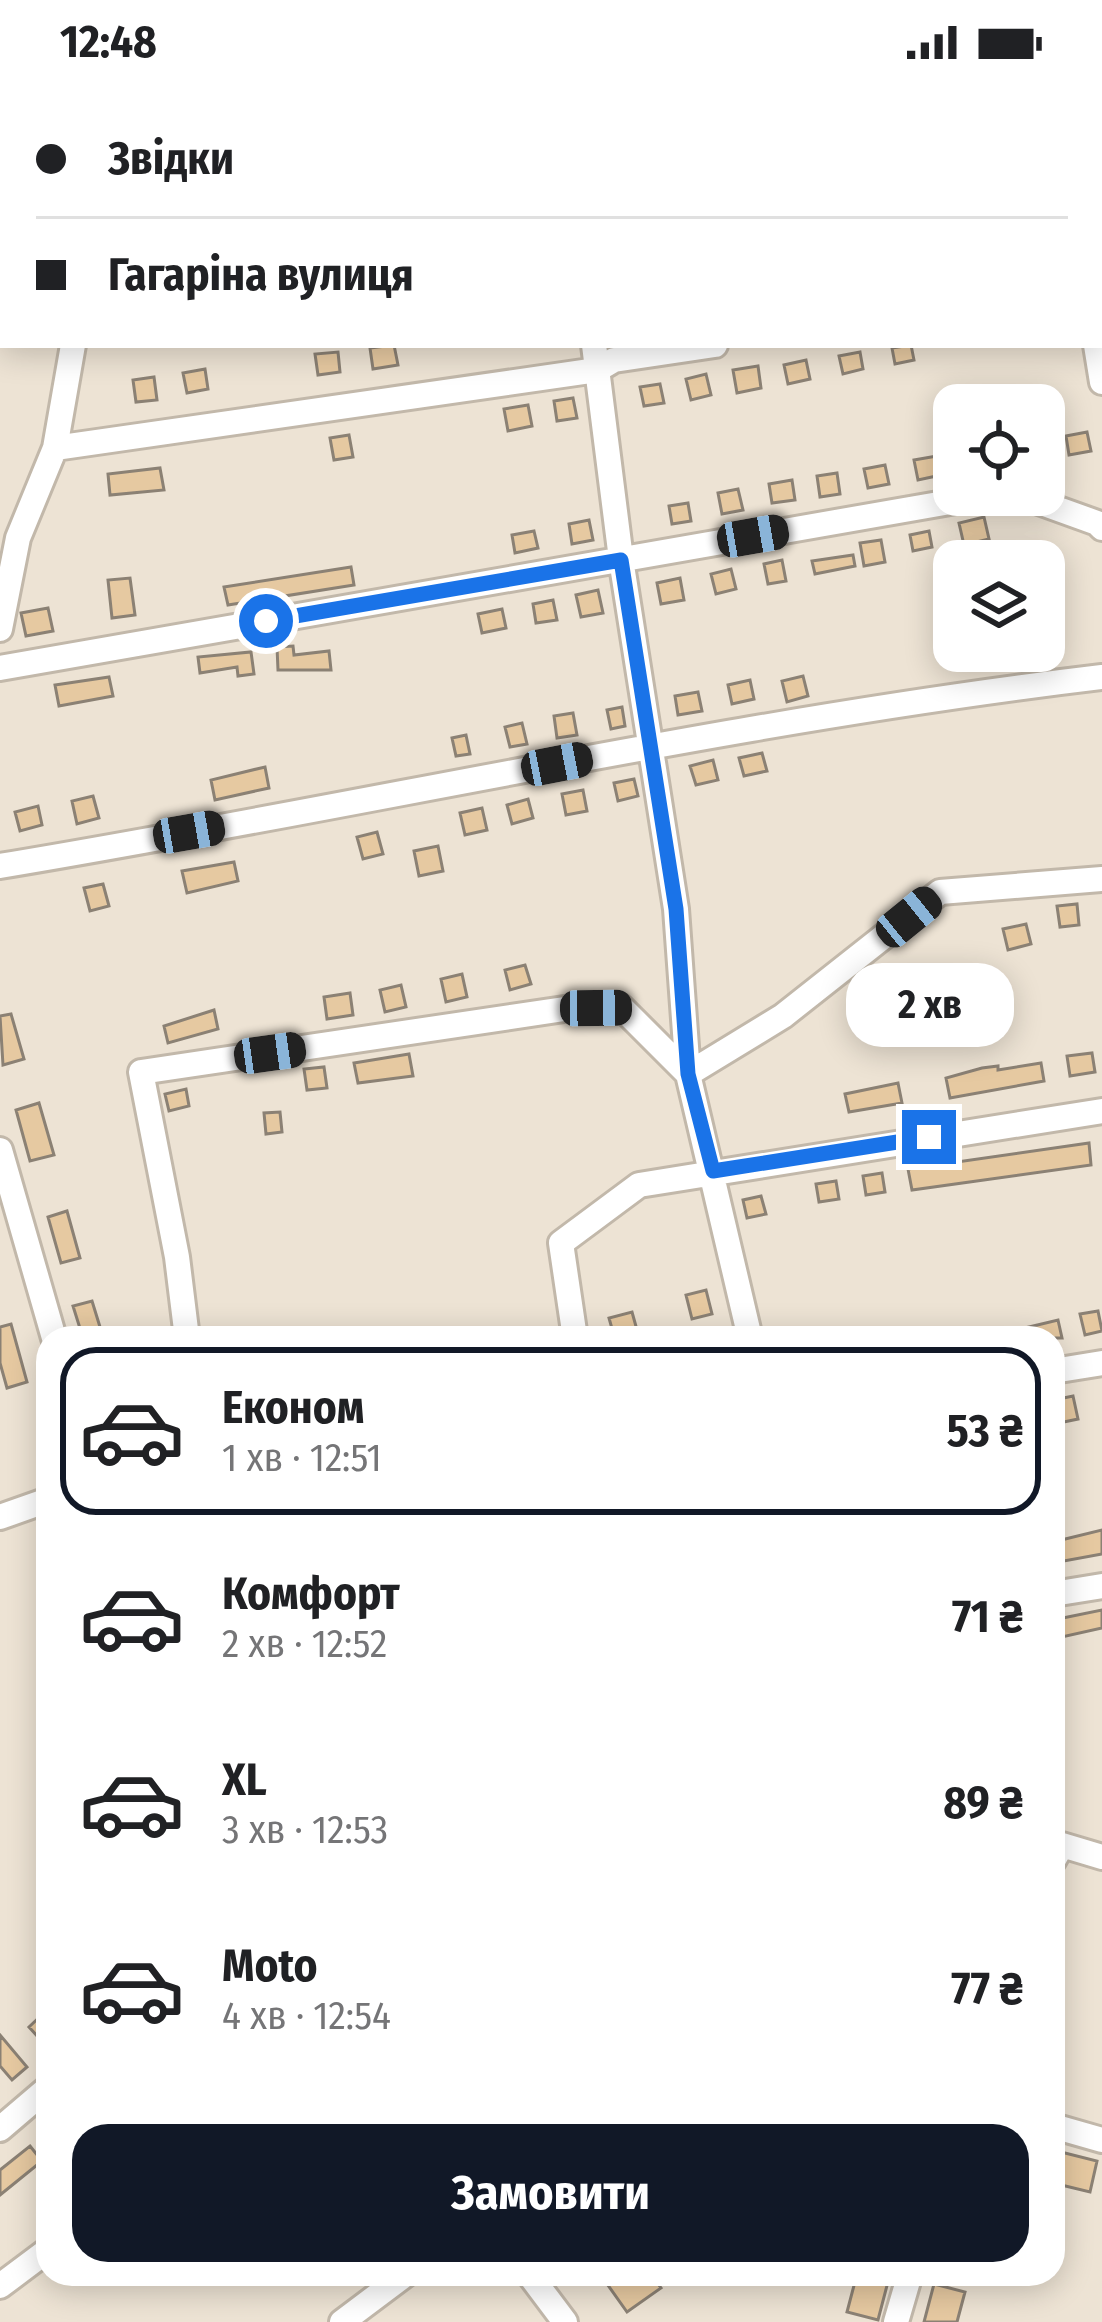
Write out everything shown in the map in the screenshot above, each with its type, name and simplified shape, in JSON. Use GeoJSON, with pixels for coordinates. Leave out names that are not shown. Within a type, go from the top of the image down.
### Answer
{"type":"FeatureCollection","features":[{"type":"Feature","properties":{"kind":"street"},"geometry":{"type":"LineString","coordinates":[[0,629],[18,538],[55,448],[72,348]]}},
{"type":"Feature","properties":{"kind":"street"},"geometry":{"type":"LineString","coordinates":[[55,448],[596,357],[614,360],[695,348]]}},
{"type":"Feature","properties":{"kind":"street"},"geometry":{"type":"LineString","coordinates":[[1096,348],[1102,382]]}},
{"type":"Feature","properties":{"kind":"street"},"geometry":{"type":"LineString","coordinates":[[596,357],[621,560],[676,909],[688,1074],[747,1326]]}},
{"type":"Feature","properties":{"kind":"street"},"geometry":{"type":"LineString","coordinates":[[0,668],[974,498],[1036,501],[1102,528]]}},
{"type":"Feature","properties":{"kind":"street"},"geometry":{"type":"LineString","coordinates":[[0,866],[650,746],[1005,688],[1102,677]]}},
{"type":"Feature","properties":{"kind":"street"},"geometry":{"type":"LineString","coordinates":[[688,1074],[783,1016],[940,892],[1102,879]]}},
{"type":"Feature","properties":{"kind":"street"},"geometry":{"type":"LineString","coordinates":[[186,1326],[141,1072],[571,1008],[621,1007],[688,1074]]}},
{"type":"Feature","properties":{"kind":"street"},"geometry":{"type":"LineString","coordinates":[[573,1326],[561,1243],[639,1185],[1102,1111]]}},
{"type":"Feature","properties":{"kind":"street"},"geometry":{"type":"LineString","coordinates":[[0,1150],[51,1326]]}},
{"type":"Feature","properties":{"kind":"street"},"geometry":{"type":"LineString","coordinates":[[1065,1369],[1102,1363]]}},
{"type":"Feature","properties":{"kind":"street"},"geometry":{"type":"LineString","coordinates":[[0,1517],[36,1504]]}},
{"type":"Feature","properties":{"kind":"street"},"geometry":{"type":"LineString","coordinates":[[1065,1592],[1102,1586]]}},
{"type":"Feature","properties":{"kind":"street"},"geometry":{"type":"LineString","coordinates":[[1065,1846],[1102,1857]]}},
{"type":"Feature","properties":{"kind":"street"},"geometry":{"type":"LineString","coordinates":[[0,2129],[36,2098]]}},
{"type":"Feature","properties":{"kind":"street"},"geometry":{"type":"LineString","coordinates":[[1065,2129],[1102,2140]]}},
{"type":"Feature","properties":{"kind":"street"},"geometry":{"type":"LineString","coordinates":[[0,2286],[36,2259]]}},
{"type":"Feature","properties":{"kind":"street"},"geometry":{"type":"LineString","coordinates":[[343,2322],[390,2286]]}},
{"type":"Feature","properties":{"kind":"street"},"geometry":{"type":"LineString","coordinates":[[538,2286],[565,2322]]}},
{"type":"Feature","properties":{"kind":"street"},"geometry":{"type":"LineString","coordinates":[[896,2322],[906,2286]]}},
{"type":"Feature","properties":{"kind":"building"},"geometry":{"type":"Polygon","coordinates":[[[370,348],[395,348],[398,365],[373,369],[370,348]]]}},
{"type":"Feature","properties":{"kind":"building"},"geometry":{"type":"Polygon","coordinates":[[[892,348],[912,348],[914,360],[895,364],[892,348]]]}},
{"type":"Feature","properties":{"kind":"building"},"geometry":{"type":"Polygon","coordinates":[[[338,352],[340,372],[318,375],[315,354],[338,352]]]}},
{"type":"Feature","properties":{"kind":"building"},"geometry":{"type":"Polygon","coordinates":[[[860,352],[863,369],[843,374],[839,356],[860,352]]]}},
{"type":"Feature","properties":{"kind":"building"},"geometry":{"type":"Polygon","coordinates":[[[806,360],[810,379],[788,384],[784,365],[806,360]]]}},
{"type":"Feature","properties":{"kind":"building"},"geometry":{"type":"Polygon","coordinates":[[[758,366],[761,388],[737,393],[733,370],[758,366]]]}},
{"type":"Feature","properties":{"kind":"building"},"geometry":{"type":"Polygon","coordinates":[[[205,369],[208,389],[187,393],[183,373],[205,369]]]}},
{"type":"Feature","properties":{"kind":"building"},"geometry":{"type":"Polygon","coordinates":[[[706,374],[711,395],[691,400],[686,379],[706,374]]]}},
{"type":"Feature","properties":{"kind":"building"},"geometry":{"type":"Polygon","coordinates":[[[154,377],[157,400],[136,402],[133,380],[154,377]]]}},
{"type":"Feature","properties":{"kind":"building"},"geometry":{"type":"Polygon","coordinates":[[[660,384],[664,403],[644,406],[640,387],[660,384]]]}},
{"type":"Feature","properties":{"kind":"building"},"geometry":{"type":"Polygon","coordinates":[[[573,398],[577,418],[557,421],[554,401],[573,398]]]}},
{"type":"Feature","properties":{"kind":"building"},"geometry":{"type":"Polygon","coordinates":[[[528,405],[532,426],[508,431],[504,409],[528,405]]]}},
{"type":"Feature","properties":{"kind":"building"},"geometry":{"type":"Polygon","coordinates":[[[1087,432],[1091,451],[1069,455],[1066,436],[1087,432]]]}},
{"type":"Feature","properties":{"kind":"building"},"geometry":{"type":"Polygon","coordinates":[[[349,435],[353,457],[334,460],[330,438],[349,435]]]}},
{"type":"Feature","properties":{"kind":"building"},"geometry":{"type":"Polygon","coordinates":[[[933,457],[933,477],[918,480],[914,460],[933,457]]]}},
{"type":"Feature","properties":{"kind":"building"},"geometry":{"type":"Polygon","coordinates":[[[885,465],[889,484],[868,488],[864,469],[885,465]]]}},
{"type":"Feature","properties":{"kind":"building"},"geometry":{"type":"Polygon","coordinates":[[[160,468],[164,490],[110,495],[108,474],[160,468]]]}},
{"type":"Feature","properties":{"kind":"building"},"geometry":{"type":"Polygon","coordinates":[[[837,473],[840,494],[820,497],[817,476],[837,473]]]}},
{"type":"Feature","properties":{"kind":"building"},"geometry":{"type":"Polygon","coordinates":[[[792,480],[795,500],[772,503],[769,484],[792,480]]]}},
{"type":"Feature","properties":{"kind":"building"},"geometry":{"type":"Polygon","coordinates":[[[738,489],[743,510],[722,514],[718,493],[738,489]]]}},
{"type":"Feature","properties":{"kind":"building"},"geometry":{"type":"Polygon","coordinates":[[[688,503],[691,521],[672,524],[669,506],[688,503]]]}},
{"type":"Feature","properties":{"kind":"building"},"geometry":{"type":"Polygon","coordinates":[[[984,517],[989,539],[963,540],[959,523],[984,517]]]}},
{"type":"Feature","properties":{"kind":"building"},"geometry":{"type":"Polygon","coordinates":[[[589,520],[593,540],[572,544],[569,524],[589,520]]]}},
{"type":"Feature","properties":{"kind":"building"},"geometry":{"type":"Polygon","coordinates":[[[534,531],[538,548],[515,553],[512,535],[534,531]]]}},
{"type":"Feature","properties":{"kind":"building"},"geometry":{"type":"Polygon","coordinates":[[[929,531],[932,547],[913,551],[910,535],[929,531]]]}},
{"type":"Feature","properties":{"kind":"building"},"geometry":{"type":"Polygon","coordinates":[[[881,540],[885,562],[864,566],[860,543],[881,540]]]}},
{"type":"Feature","properties":{"kind":"building"},"geometry":{"type":"Polygon","coordinates":[[[853,555],[855,566],[815,574],[812,561],[853,555]]]}},
{"type":"Feature","properties":{"kind":"building"},"geometry":{"type":"Polygon","coordinates":[[[782,560],[786,581],[768,584],[764,564],[782,560]]]}},
{"type":"Feature","properties":{"kind":"building"},"geometry":{"type":"Polygon","coordinates":[[[351,567],[354,585],[228,605],[224,587],[351,567]]]}},
{"type":"Feature","properties":{"kind":"building"},"geometry":{"type":"Polygon","coordinates":[[[731,569],[736,589],[716,594],[711,574],[731,569]]]}},
{"type":"Feature","properties":{"kind":"building"},"geometry":{"type":"Polygon","coordinates":[[[130,578],[135,615],[112,618],[108,580],[130,578]]]}},
{"type":"Feature","properties":{"kind":"building"},"geometry":{"type":"Polygon","coordinates":[[[680,578],[684,600],[661,604],[657,583],[680,578]]]}},
{"type":"Feature","properties":{"kind":"building"},"geometry":{"type":"Polygon","coordinates":[[[598,590],[603,613],[581,617],[576,595],[598,590]]]}},
{"type":"Feature","properties":{"kind":"building"},"geometry":{"type":"Polygon","coordinates":[[[553,600],[557,620],[536,623],[533,604],[553,600]]]}},
{"type":"Feature","properties":{"kind":"building"},"geometry":{"type":"Polygon","coordinates":[[[48,608],[53,631],[26,636],[21,613],[48,608]]]}},
{"type":"Feature","properties":{"kind":"building"},"geometry":{"type":"Polygon","coordinates":[[[502,609],[506,628],[482,633],[478,614],[502,609]]]}},
{"type":"Feature","properties":{"kind":"building"},"geometry":{"type":"Polygon","coordinates":[[[293,646],[294,655],[329,651],[331,670],[278,670],[277,647],[293,646]]]}},
{"type":"Feature","properties":{"kind":"building"},"geometry":{"type":"Polygon","coordinates":[[[251,652],[254,674],[238,676],[237,667],[200,673],[198,657],[251,652]]]}},
{"type":"Feature","properties":{"kind":"building"},"geometry":{"type":"Polygon","coordinates":[[[803,676],[808,696],[787,702],[782,681],[803,676]]]}},
{"type":"Feature","properties":{"kind":"building"},"geometry":{"type":"Polygon","coordinates":[[[109,677],[113,696],[59,706],[55,685],[109,677]]]}},
{"type":"Feature","properties":{"kind":"building"},"geometry":{"type":"Polygon","coordinates":[[[750,680],[754,699],[732,704],[728,685],[750,680]]]}},
{"type":"Feature","properties":{"kind":"building"},"geometry":{"type":"Polygon","coordinates":[[[698,692],[702,711],[678,715],[675,696],[698,692]]]}},
{"type":"Feature","properties":{"kind":"building"},"geometry":{"type":"Polygon","coordinates":[[[622,707],[625,726],[611,729],[607,710],[622,707]]]}},
{"type":"Feature","properties":{"kind":"building"},"geometry":{"type":"Polygon","coordinates":[[[573,713],[577,735],[557,738],[554,716],[573,713]]]}},
{"type":"Feature","properties":{"kind":"building"},"geometry":{"type":"Polygon","coordinates":[[[522,723],[527,744],[510,747],[505,727],[522,723]]]}},
{"type":"Feature","properties":{"kind":"building"},"geometry":{"type":"Polygon","coordinates":[[[466,735],[470,754],[456,756],[452,738],[466,735]]]}},
{"type":"Feature","properties":{"kind":"building"},"geometry":{"type":"Polygon","coordinates":[[[762,753],[767,771],[744,776],[739,758],[762,753]]]}},
{"type":"Feature","properties":{"kind":"building"},"geometry":{"type":"Polygon","coordinates":[[[713,760],[718,780],[696,785],[690,766],[713,760]]]}},
{"type":"Feature","properties":{"kind":"building"},"geometry":{"type":"Polygon","coordinates":[[[265,767],[269,788],[215,800],[211,780],[265,767]]]}},
{"type":"Feature","properties":{"kind":"building"},"geometry":{"type":"Polygon","coordinates":[[[634,779],[638,796],[618,801],[614,783],[634,779]]]}},
{"type":"Feature","properties":{"kind":"building"},"geometry":{"type":"Polygon","coordinates":[[[583,790],[587,811],[566,815],[562,794],[583,790]]]}},
{"type":"Feature","properties":{"kind":"building"},"geometry":{"type":"Polygon","coordinates":[[[93,796],[99,818],[77,824],[72,801],[93,796]]]}},
{"type":"Feature","properties":{"kind":"building"},"geometry":{"type":"Polygon","coordinates":[[[528,799],[533,818],[512,824],[507,805],[528,799]]]}},
{"type":"Feature","properties":{"kind":"building"},"geometry":{"type":"Polygon","coordinates":[[[38,806],[42,825],[20,831],[15,812],[38,806]]]}},
{"type":"Feature","properties":{"kind":"building"},"geometry":{"type":"Polygon","coordinates":[[[482,808],[487,830],[465,835],[460,813],[482,808]]]}},
{"type":"Feature","properties":{"kind":"building"},"geometry":{"type":"Polygon","coordinates":[[[377,832],[383,854],[363,859],[357,837],[377,832]]]}},
{"type":"Feature","properties":{"kind":"building"},"geometry":{"type":"Polygon","coordinates":[[[438,846],[443,871],[419,876],[414,851],[438,846]]]}},
{"type":"Feature","properties":{"kind":"building"},"geometry":{"type":"Polygon","coordinates":[[[234,862],[238,881],[187,893],[182,871],[234,862]]]}},
{"type":"Feature","properties":{"kind":"building"},"geometry":{"type":"Polygon","coordinates":[[[103,884],[109,906],[90,911],[84,888],[103,884]]]}},
{"type":"Feature","properties":{"kind":"building"},"geometry":{"type":"Polygon","coordinates":[[[1077,904],[1079,925],[1060,927],[1057,906],[1077,904]]]}},
{"type":"Feature","properties":{"kind":"building"},"geometry":{"type":"Polygon","coordinates":[[[1026,924],[1031,944],[1008,950],[1003,929],[1026,924]]]}},
{"type":"Feature","properties":{"kind":"building"},"geometry":{"type":"Polygon","coordinates":[[[525,965],[531,984],[510,990],[505,970],[525,965]]]}},
{"type":"Feature","properties":{"kind":"building"},"geometry":{"type":"Polygon","coordinates":[[[462,974],[467,997],[446,1002],[441,979],[462,974]]]}},
{"type":"Feature","properties":{"kind":"building"},"geometry":{"type":"Polygon","coordinates":[[[401,985],[406,1007],[385,1012],[380,990],[401,985]]]}},
{"type":"Feature","properties":{"kind":"building"},"geometry":{"type":"Polygon","coordinates":[[[350,993],[353,1015],[327,1019],[324,997],[350,993]]]}},
{"type":"Feature","properties":{"kind":"building"},"geometry":{"type":"Polygon","coordinates":[[[214,1010],[218,1029],[168,1043],[164,1026],[214,1010]]]}},
{"type":"Feature","properties":{"kind":"building"},"geometry":{"type":"Polygon","coordinates":[[[11,1014],[24,1059],[3,1065],[0,1016],[11,1014]]]}},
{"type":"Feature","properties":{"kind":"building"},"geometry":{"type":"Polygon","coordinates":[[[1092,1053],[1095,1072],[1070,1076],[1067,1056],[1092,1053]]]}},
{"type":"Feature","properties":{"kind":"building"},"geometry":{"type":"Polygon","coordinates":[[[409,1054],[413,1076],[358,1083],[354,1063],[409,1054]]]}},
{"type":"Feature","properties":{"kind":"building"},"geometry":{"type":"Polygon","coordinates":[[[1041,1063],[1044,1081],[950,1098],[946,1078],[982,1068],[1041,1063]]]}},
{"type":"Feature","properties":{"kind":"building"},"geometry":{"type":"Polygon","coordinates":[[[324,1067],[327,1088],[307,1090],[304,1069],[324,1067]]]}},
{"type":"Feature","properties":{"kind":"building"},"geometry":{"type":"Polygon","coordinates":[[[898,1083],[902,1103],[849,1112],[845,1094],[898,1083]]]}},
{"type":"Feature","properties":{"kind":"building"},"geometry":{"type":"Polygon","coordinates":[[[186,1089],[189,1106],[169,1111],[165,1094],[186,1089]]]}},
{"type":"Feature","properties":{"kind":"building"},"geometry":{"type":"Polygon","coordinates":[[[39,1103],[54,1155],[30,1161],[16,1110],[39,1103]]]}},
{"type":"Feature","properties":{"kind":"building"},"geometry":{"type":"Polygon","coordinates":[[[280,1112],[282,1132],[266,1134],[264,1113],[280,1112]]]}},
{"type":"Feature","properties":{"kind":"building"},"geometry":{"type":"Polygon","coordinates":[[[1089,1143],[1091,1165],[912,1190],[908,1169],[1089,1143]]]}},
{"type":"Feature","properties":{"kind":"building"},"geometry":{"type":"Polygon","coordinates":[[[882,1173],[885,1192],[866,1195],[863,1176],[882,1173]]]}},
{"type":"Feature","properties":{"kind":"building"},"geometry":{"type":"Polygon","coordinates":[[[836,1181],[839,1199],[819,1202],[816,1184],[836,1181]]]}},
{"type":"Feature","properties":{"kind":"building"},"geometry":{"type":"Polygon","coordinates":[[[761,1196],[766,1214],[747,1218],[743,1200],[761,1196]]]}},
{"type":"Feature","properties":{"kind":"building"},"geometry":{"type":"Polygon","coordinates":[[[67,1211],[80,1258],[61,1263],[48,1217],[67,1211]]]}},
{"type":"Feature","properties":{"kind":"building"},"geometry":{"type":"Polygon","coordinates":[[[706,1290],[712,1314],[692,1319],[686,1295],[706,1290]]]}},
{"type":"Feature","properties":{"kind":"building"},"geometry":{"type":"Polygon","coordinates":[[[92,1301],[99,1326],[79,1326],[73,1306],[92,1301]]]}},
{"type":"Feature","properties":{"kind":"building"},"geometry":{"type":"Polygon","coordinates":[[[1098,1311],[1102,1331],[1085,1335],[1080,1314],[1098,1311]]]}},
{"type":"Feature","properties":{"kind":"building"},"geometry":{"type":"Polygon","coordinates":[[[632,1312],[636,1326],[611,1326],[609,1318],[632,1312]]]}},
{"type":"Feature","properties":{"kind":"building"},"geometry":{"type":"Polygon","coordinates":[[[11,1324],[27,1382],[7,1388],[0,1363],[0,1327],[11,1324]]]}},
{"type":"Feature","properties":{"kind":"building"},"geometry":{"type":"Polygon","coordinates":[[[1073,1396],[1078,1419],[1065,1422],[1065,1398],[1073,1396]]]}},
{"type":"Feature","properties":{"kind":"building"},"geometry":{"type":"Polygon","coordinates":[[[1102,1530],[1102,1554],[1065,1561],[1065,1539],[1102,1530]]]}},
{"type":"Feature","properties":{"kind":"building"},"geometry":{"type":"Polygon","coordinates":[[[1102,1610],[1102,1628],[1065,1636],[1065,1618],[1102,1610]]]}},
{"type":"Feature","properties":{"kind":"building"},"geometry":{"type":"Polygon","coordinates":[[[0,2035],[27,2067],[12,2080],[0,2066],[0,2035]]]}},
{"type":"Feature","properties":{"kind":"building"},"geometry":{"type":"Polygon","coordinates":[[[30,2146],[36,2154],[36,2166],[0,2195],[0,2170],[30,2146]]]}},
{"type":"Feature","properties":{"kind":"building"},"geometry":{"type":"Polygon","coordinates":[[[1065,2153],[1097,2161],[1090,2192],[1065,2186],[1065,2153]]]}},
{"type":"Feature","properties":{"kind":"building"},"geometry":{"type":"Polygon","coordinates":[[[609,2286],[660,2286],[661,2288],[627,2312],[609,2286]]]}},
{"type":"Feature","properties":{"kind":"building"},"geometry":{"type":"Polygon","coordinates":[[[854,2286],[887,2286],[878,2320],[847,2312],[854,2286]]]}},
{"type":"Feature","properties":{"kind":"building"},"geometry":{"type":"Polygon","coordinates":[[[933,2286],[965,2292],[957,2322],[924,2322],[933,2286]]]}},
{"type":"Feature","properties":{"kind":"route"},"geometry":{"type":"LineString","coordinates":[[266,621],[621,560],[676,909],[688,1074],[713,1171],[929,1137]]}}]}
